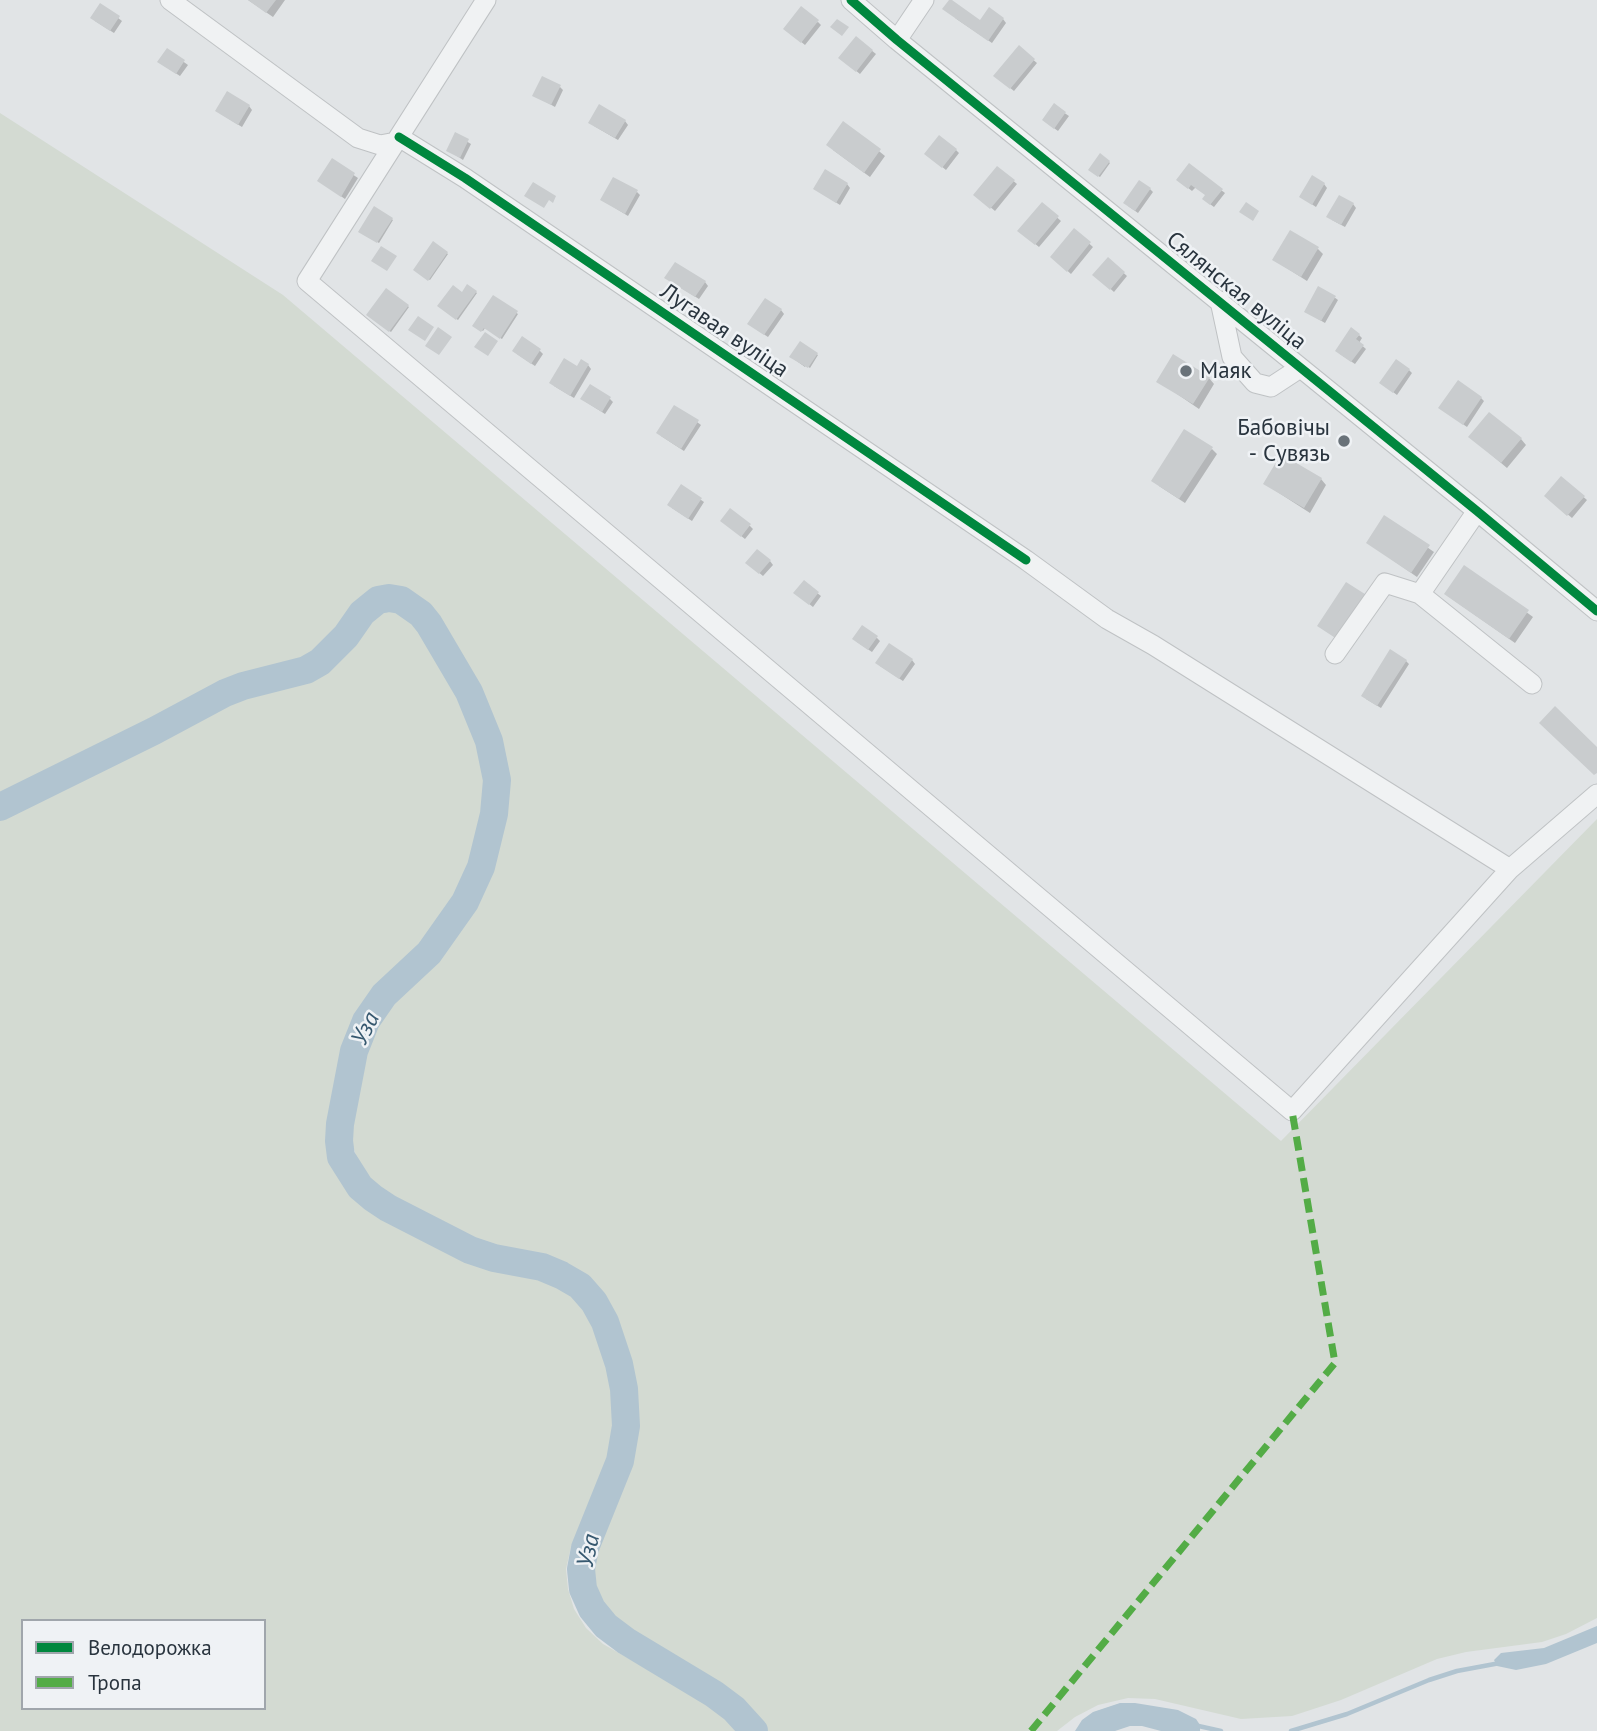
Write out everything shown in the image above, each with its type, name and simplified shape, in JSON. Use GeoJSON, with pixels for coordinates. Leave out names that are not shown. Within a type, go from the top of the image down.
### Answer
{"type":"FeatureCollection","features":[{"type":"Feature","properties":{"kind":"street","name":"Лугавая вуліца"},"geometry":{"type":"LineString","coordinates":[[170,0],[358,138],[380,145],[397,140],[477,186],[1026,560],[1107,619],[1153,645],[1510,869]]}},
{"type":"Feature","properties":{"kind":"street"},"geometry":{"type":"LineString","coordinates":[[486,0],[307,281],[1292,1111],[1510,869],[1597,794]]}},
{"type":"Feature","properties":{"kind":"street","name":"Сялянская вуліца"},"geometry":{"type":"LineString","coordinates":[[851,0],[1300,368],[1478,510],[1597,611]]}},
{"type":"Feature","properties":{"kind":"street"},"geometry":{"type":"LineString","coordinates":[[897,40],[924,0]]}},
{"type":"Feature","properties":{"kind":"street"},"geometry":{"type":"LineString","coordinates":[[1220,302],[1232,356],[1255,383],[1271,387],[1300,368]]}},
{"type":"Feature","properties":{"kind":"street"},"geometry":{"type":"LineString","coordinates":[[1420,594],[1478,510]]}},
{"type":"Feature","properties":{"kind":"street"},"geometry":{"type":"LineString","coordinates":[[1335,654],[1385,583],[1420,594],[1532,684]]}},
{"type":"Feature","properties":{"kind":"shaded area"},"geometry":{"type":"Polygon","coordinates":[[[0,113],[283,295],[1281,1141],[1597,819],[1597,1618],[1566,1634],[1542,1642],[1466,1652],[1437,1659],[1341,1700],[1292,1716],[1241,1719],[1155,1699],[1128,1698],[1098,1705],[1075,1717],[1057,1731],[768,1731],[719,1684],[609,1616],[600,1606],[593,1591],[593,1561],[597,1545],[630,1471],[637,1432],[633,1387],[620,1339],[611,1319],[591,1288],[563,1265],[545,1257],[466,1238],[381,1192],[359,1165],[350,1137],[351,1108],[362,1055],[373,1023],[390,1001],[442,950],[470,912],[492,868],[504,822],[507,773],[503,750],[481,696],[441,625],[419,600],[406,591],[379,589],[365,595],[355,604],[333,636],[314,654],[224,684],[141,729],[0,795],[0,113]]]}},
{"type":"Feature","properties":{"kind":"shaded area"},"geometry":{"type":"Polygon","coordinates":[[[384,612],[395,612],[404,615],[421,631],[465,707],[483,759],[488,798],[479,846],[458,896],[434,931],[367,1005],[351,1038],[331,1136],[335,1164],[348,1188],[379,1214],[450,1253],[545,1278],[578,1300],[601,1339],[614,1397],[614,1423],[611,1449],[604,1473],[571,1547],[566,1569],[574,1609],[586,1628],[603,1644],[715,1707],[742,1731],[0,1731],[0,820],[161,740],[211,712],[248,697],[290,685],[329,668],[340,659],[364,627],[384,612]]]}},
{"type":"Feature","properties":{"kind":"water"},"geometry":{"type":"Polygon","coordinates":[[[1597,1626],[1597,1643],[1546,1664],[1516,1670],[1497,1666],[1494,1660],[1501,1653],[1544,1648],[1597,1626]]]}},
{"type":"Feature","properties":{"kind":"water"},"geometry":{"type":"Polygon","coordinates":[[[1120,1703],[1178,1710],[1196,1719],[1200,1731],[1161,1731],[1130,1726],[1115,1731],[1075,1731],[1082,1720],[1093,1712],[1120,1703]]]}},
{"type":"Feature","properties":{"kind":"building"},"geometry":{"type":"Polygon","coordinates":[[[248,0],[276,0],[266,13],[248,0]]]}},
{"type":"Feature","properties":{"kind":"building"},"geometry":{"type":"Polygon","coordinates":[[[949,0],[980,20],[989,7],[1004,18],[988,41],[942,9],[949,0]]]}},
{"type":"Feature","properties":{"kind":"building"},"geometry":{"type":"Polygon","coordinates":[[[100,3],[120,16],[110,31],[90,18],[100,3]]]}},
{"type":"Feature","properties":{"kind":"building"},"geometry":{"type":"Polygon","coordinates":[[[801,6],[819,20],[801,43],[783,29],[801,6]]]}},
{"type":"Feature","properties":{"kind":"building"},"geometry":{"type":"Polygon","coordinates":[[[837,19],[849,27],[842,36],[830,27],[837,19]]]}},
{"type":"Feature","properties":{"kind":"building"},"geometry":{"type":"Polygon","coordinates":[[[856,36],[873,50],[856,72],[838,58],[856,36]]]}},
{"type":"Feature","properties":{"kind":"building"},"geometry":{"type":"Polygon","coordinates":[[[1019,45],[1035,59],[1010,89],[993,76],[1019,45]]]}},
{"type":"Feature","properties":{"kind":"building"},"geometry":{"type":"Polygon","coordinates":[[[167,48],[185,60],[176,74],[157,62],[167,48]]]}},
{"type":"Feature","properties":{"kind":"building"},"geometry":{"type":"Polygon","coordinates":[[[542,76],[561,85],[551,105],[532,96],[542,76]]]}},
{"type":"Feature","properties":{"kind":"building"},"geometry":{"type":"Polygon","coordinates":[[[227,91],[250,105],[238,125],[215,111],[227,91]]]}},
{"type":"Feature","properties":{"kind":"building"},"geometry":{"type":"Polygon","coordinates":[[[1054,103],[1066,112],[1054,129],[1042,120],[1054,103]]]}},
{"type":"Feature","properties":{"kind":"building"},"geometry":{"type":"Polygon","coordinates":[[[599,104],[626,120],[615,138],[588,123],[599,104]]]}},
{"type":"Feature","properties":{"kind":"building"},"geometry":{"type":"Polygon","coordinates":[[[843,121],[881,149],[864,173],[826,145],[843,121]]]}},
{"type":"Feature","properties":{"kind":"building"},"geometry":{"type":"Polygon","coordinates":[[[455,132],[469,139],[460,158],[446,151],[455,132]]]}},
{"type":"Feature","properties":{"kind":"building"},"geometry":{"type":"Polygon","coordinates":[[[939,135],[957,149],[942,168],[924,154],[939,135]]]}},
{"type":"Feature","properties":{"kind":"building"},"geometry":{"type":"Polygon","coordinates":[[[1100,153],[1110,161],[1098,177],[1088,170],[1100,153]]]}},
{"type":"Feature","properties":{"kind":"building"},"geometry":{"type":"Polygon","coordinates":[[[332,158],[355,173],[341,197],[317,181],[332,158]]]}},
{"type":"Feature","properties":{"kind":"building"},"geometry":{"type":"Polygon","coordinates":[[[1189,163],[1223,189],[1210,205],[1202,199],[1205,195],[1191,185],[1188,189],[1176,180],[1189,163]]]}},
{"type":"Feature","properties":{"kind":"building"},"geometry":{"type":"Polygon","coordinates":[[[997,166],[1015,180],[990,209],[973,195],[997,166]]]}},
{"type":"Feature","properties":{"kind":"building"},"geometry":{"type":"Polygon","coordinates":[[[825,169],[848,183],[836,203],[813,189],[825,169]]]}},
{"type":"Feature","properties":{"kind":"building"},"geometry":{"type":"Polygon","coordinates":[[[1312,175],[1325,183],[1312,205],[1299,197],[1312,175]]]}},
{"type":"Feature","properties":{"kind":"building"},"geometry":{"type":"Polygon","coordinates":[[[613,177],[638,190],[625,214],[600,200],[613,177]]]}},
{"type":"Feature","properties":{"kind":"building"},"geometry":{"type":"Polygon","coordinates":[[[1139,180],[1151,188],[1135,211],[1123,203],[1139,180]]]}},
{"type":"Feature","properties":{"kind":"building"},"geometry":{"type":"Polygon","coordinates":[[[533,182],[556,196],[553,203],[549,200],[544,208],[524,196],[533,182]]]}},
{"type":"Feature","properties":{"kind":"building"},"geometry":{"type":"Polygon","coordinates":[[[1339,195],[1354,203],[1341,225],[1326,217],[1339,195]]]}},
{"type":"Feature","properties":{"kind":"building"},"geometry":{"type":"Polygon","coordinates":[[[1042,202],[1059,216],[1035,245],[1017,231],[1042,202]]]}},
{"type":"Feature","properties":{"kind":"building"},"geometry":{"type":"Polygon","coordinates":[[[1246,202],[1259,211],[1253,221],[1239,212],[1246,202]]]}},
{"type":"Feature","properties":{"kind":"building"},"geometry":{"type":"Polygon","coordinates":[[[374,206],[393,218],[377,243],[358,232],[374,206]]]}},
{"type":"Feature","properties":{"kind":"building"},"geometry":{"type":"Polygon","coordinates":[[[1074,228],[1091,242],[1067,272],[1050,257],[1074,228]]]}},
{"type":"Feature","properties":{"kind":"building"},"geometry":{"type":"Polygon","coordinates":[[[1290,230],[1319,247],[1301,277],[1272,260],[1290,230]]]}},
{"type":"Feature","properties":{"kind":"building"},"geometry":{"type":"Polygon","coordinates":[[[433,241],[448,252],[428,281],[413,270],[433,241]]]}},
{"type":"Feature","properties":{"kind":"building"},"geometry":{"type":"Polygon","coordinates":[[[381,246],[397,256],[387,271],[371,261],[381,246]]]}},
{"type":"Feature","properties":{"kind":"building"},"geometry":{"type":"Polygon","coordinates":[[[1108,257],[1125,272],[1110,290],[1092,275],[1108,257]]]}},
{"type":"Feature","properties":{"kind":"building"},"geometry":{"type":"Polygon","coordinates":[[[675,262],[706,281],[695,297],[664,278],[675,262]]]}},
{"type":"Feature","properties":{"kind":"building"},"geometry":{"type":"Polygon","coordinates":[[[467,284],[477,291],[456,320],[437,306],[453,285],[462,292],[467,284]]]}},
{"type":"Feature","properties":{"kind":"building"},"geometry":{"type":"Polygon","coordinates":[[[1318,286],[1336,296],[1321,321],[1304,312],[1318,286]]]}},
{"type":"Feature","properties":{"kind":"building"},"geometry":{"type":"Polygon","coordinates":[[[386,288],[409,305],[389,332],[366,315],[386,288]]]}},
{"type":"Feature","properties":{"kind":"building"},"geometry":{"type":"Polygon","coordinates":[[[493,295],[518,311],[500,339],[484,328],[481,332],[472,326],[493,295]]]}},
{"type":"Feature","properties":{"kind":"building"},"geometry":{"type":"Polygon","coordinates":[[[765,298],[782,309],[764,335],[747,324],[765,298]]]}},
{"type":"Feature","properties":{"kind":"building"},"geometry":{"type":"Polygon","coordinates":[[[418,316],[434,327],[425,341],[408,330],[418,316]]]}},
{"type":"Feature","properties":{"kind":"building"},"geometry":{"type":"Polygon","coordinates":[[[438,327],[452,337],[439,355],[425,346],[438,327]]]}},
{"type":"Feature","properties":{"kind":"building"},"geometry":{"type":"Polygon","coordinates":[[[1351,327],[1360,334],[1356,339],[1364,345],[1351,362],[1335,351],[1351,327]]]}},
{"type":"Feature","properties":{"kind":"building"},"geometry":{"type":"Polygon","coordinates":[[[485,332],[498,341],[488,356],[474,347],[485,332]]]}},
{"type":"Feature","properties":{"kind":"building"},"geometry":{"type":"Polygon","coordinates":[[[522,336],[541,349],[531,364],[512,351],[522,336]]]}},
{"type":"Feature","properties":{"kind":"building"},"geometry":{"type":"Polygon","coordinates":[[[800,341],[818,353],[808,368],[789,357],[800,341]]]}},
{"type":"Feature","properties":{"kind":"building"},"geometry":{"type":"Polygon","coordinates":[[[1173,354],[1210,377],[1193,404],[1156,382],[1173,354]]]}},
{"type":"Feature","properties":{"kind":"building"},"geometry":{"type":"Polygon","coordinates":[[[564,358],[577,366],[581,359],[589,364],[570,396],[549,383],[564,358]]]}},
{"type":"Feature","properties":{"kind":"building"},"geometry":{"type":"Polygon","coordinates":[[[1396,359],[1410,369],[1393,393],[1379,383],[1396,359]]]}},
{"type":"Feature","properties":{"kind":"building"},"geometry":{"type":"Polygon","coordinates":[[[1458,380],[1482,397],[1463,425],[1438,408],[1458,380]]]}},
{"type":"Feature","properties":{"kind":"building"},"geometry":{"type":"Polygon","coordinates":[[[590,384],[611,397],[602,412],[580,399],[590,384]]]}},
{"type":"Feature","properties":{"kind":"building"},"geometry":{"type":"Polygon","coordinates":[[[674,405],[699,420],[681,449],[656,433],[674,405]]]}},
{"type":"Feature","properties":{"kind":"building"},"geometry":{"type":"Polygon","coordinates":[[[1489,412],[1522,438],[1501,463],[1468,437],[1489,412]]]}},
{"type":"Feature","properties":{"kind":"building"},"geometry":{"type":"Polygon","coordinates":[[[1184,429],[1213,447],[1179,499],[1151,481],[1184,429]]]}},
{"type":"Feature","properties":{"kind":"building"},"geometry":{"type":"Polygon","coordinates":[[[1281,454],[1322,478],[1304,508],[1263,484],[1281,454]]]}},
{"type":"Feature","properties":{"kind":"building"},"geometry":{"type":"Polygon","coordinates":[[[1561,476],[1585,496],[1567,516],[1544,496],[1561,476]]]}},
{"type":"Feature","properties":{"kind":"building"},"geometry":{"type":"Polygon","coordinates":[[[681,484],[702,498],[688,519],[667,505],[681,484]]]}},
{"type":"Feature","properties":{"kind":"building"},"geometry":{"type":"Polygon","coordinates":[[[730,508],[751,524],[741,537],[720,521],[730,508]]]}},
{"type":"Feature","properties":{"kind":"building"},"geometry":{"type":"Polygon","coordinates":[[[1384,515],[1430,545],[1411,573],[1366,543],[1384,515]]]}},
{"type":"Feature","properties":{"kind":"building"},"geometry":{"type":"Polygon","coordinates":[[[757,549],[771,560],[759,574],[745,563],[757,549]]]}},
{"type":"Feature","properties":{"kind":"building"},"geometry":{"type":"Polygon","coordinates":[[[1464,565],[1529,610],[1509,639],[1444,594],[1464,565]]]}},
{"type":"Feature","properties":{"kind":"building"},"geometry":{"type":"Polygon","coordinates":[[[804,580],[819,592],[809,605],[793,593],[804,580]]]}},
{"type":"Feature","properties":{"kind":"building"},"geometry":{"type":"Polygon","coordinates":[[[1346,582],[1368,596],[1340,641],[1317,626],[1346,582]]]}},
{"type":"Feature","properties":{"kind":"building"},"geometry":{"type":"Polygon","coordinates":[[[862,625],[878,636],[868,650],[852,639],[862,625]]]}},
{"type":"Feature","properties":{"kind":"building"},"geometry":{"type":"Polygon","coordinates":[[[889,643],[913,659],[899,679],[875,663],[889,643]]]}},
{"type":"Feature","properties":{"kind":"building"},"geometry":{"type":"Polygon","coordinates":[[[1390,649],[1407,660],[1377,706],[1361,696],[1390,649]]]}},
{"type":"Feature","properties":{"kind":"building"},"geometry":{"type":"Polygon","coordinates":[[[1555,706],[1597,747],[1597,773],[1594,775],[1539,723],[1555,706]]]}},
{"type":"Feature","properties":{"kind":"waterway","name":"Уза"},"geometry":{"type":"LineString","coordinates":[[0,807],[225,693],[306,670],[320,662],[346,636],[362,613],[378,600],[401,600],[421,614],[469,692],[489,741],[497,780],[494,814],[481,867],[465,902],[429,953],[384,995],[366,1021],[354,1051],[340,1124],[341,1157],[360,1187],[388,1208],[470,1250],[494,1258],[542,1267],[561,1275],[580,1286],[594,1302],[605,1322],[619,1364],[624,1389],[626,1426],[620,1461],[585,1548],[581,1569],[583,1589],[592,1609],[606,1626],[714,1694],[734,1709],[754,1731]]}},
{"type":"Feature","properties":{"kind":"waterway"},"geometry":{"type":"LineString","coordinates":[[1291,1731],[1347,1714],[1429,1680],[1457,1671],[1500,1663]]}},
{"type":"Feature","properties":{"kind":"waterway"},"geometry":{"type":"LineString","coordinates":[[1194,1725],[1221,1731]]}},
{"type":"Feature","properties":{"kind":"marked path"},"geometry":{"type":"LineString","coordinates":[[1031,1731],[1335,1363],[1292,1111]]}},
{"type":"Feature","properties":{"kind":"cycle path"},"geometry":{"type":"LineString","coordinates":[[851,0],[1597,611]]}},
{"type":"Feature","properties":{"kind":"cycle path"},"geometry":{"type":"LineString","coordinates":[[399,137],[465,178],[1026,560]]}},
{"type":"Feature","properties":{"kind":"place","name":"Маяк"},"geometry":{"type":"Point","coordinates":[1186,371]}},
{"type":"Feature","properties":{"kind":"place","name":"Бабовічы - Сувязь"},"geometry":{"type":"Point","coordinates":[1344,441]}}]}
